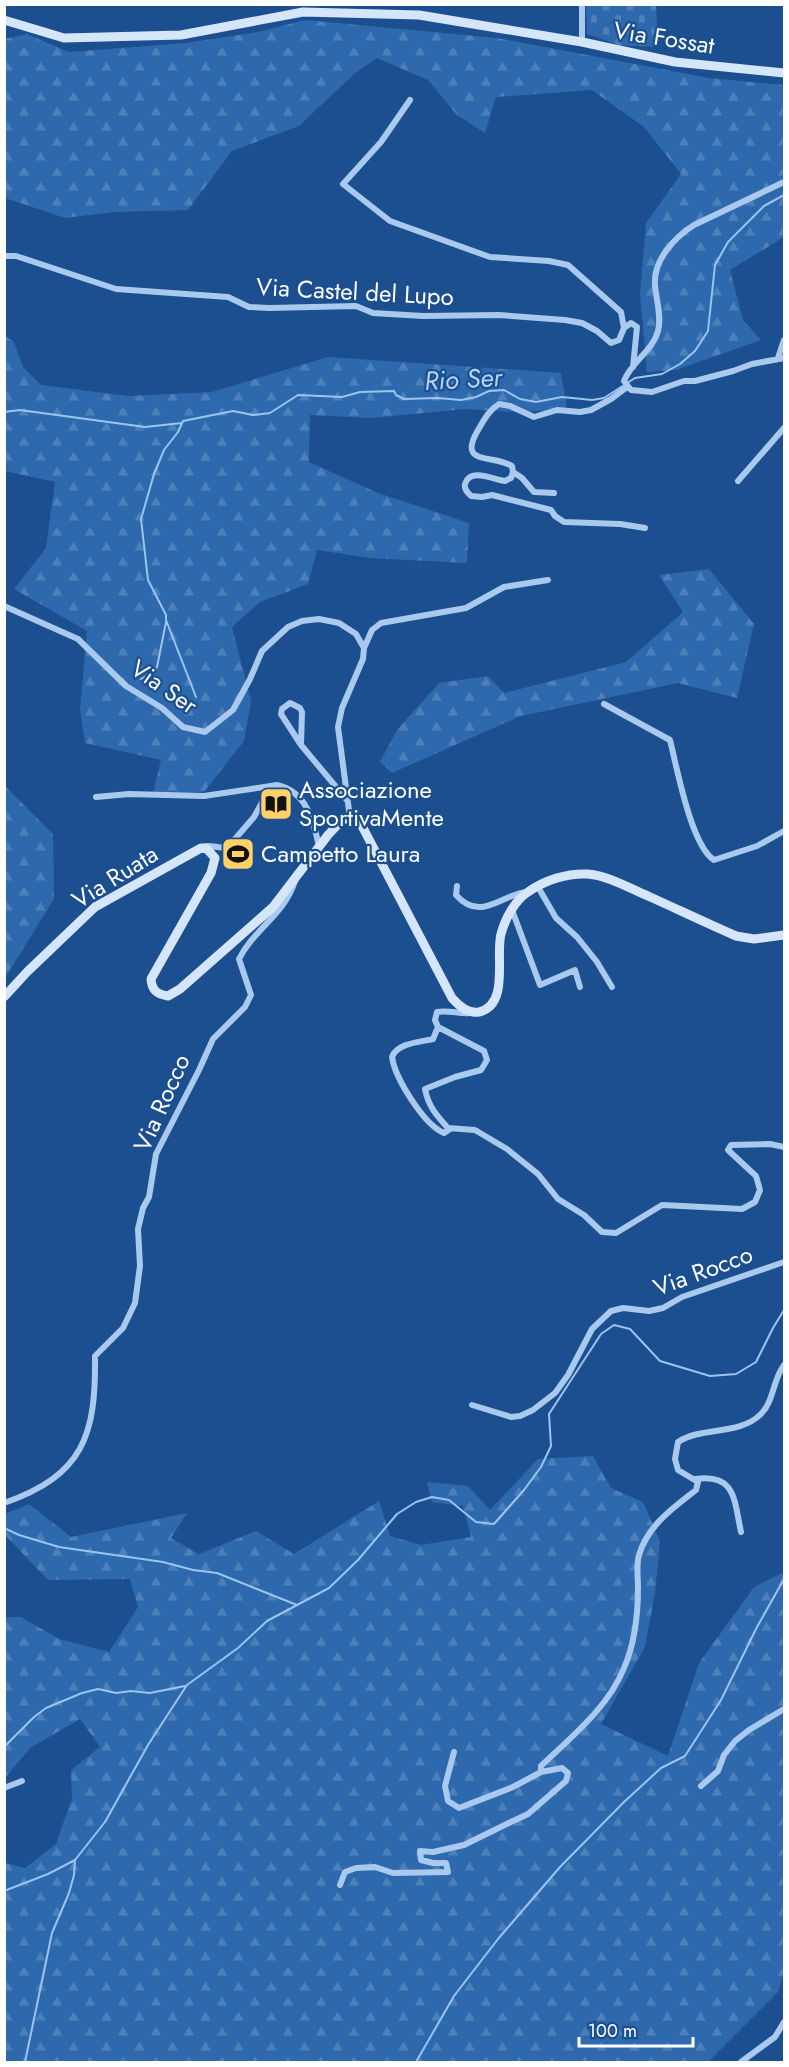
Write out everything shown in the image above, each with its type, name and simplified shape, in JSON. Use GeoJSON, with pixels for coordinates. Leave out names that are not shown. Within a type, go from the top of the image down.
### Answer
{"type":"FeatureCollection","features":[{"type":"Feature","properties":{"kind":"street"},"geometry":{"type":"LineString","coordinates":[[582,4],[582,42]]}},
{"type":"Feature","properties":{"kind":"street","name":"Via Fossat"},"geometry":{"type":"LineString","coordinates":[[4,21],[64,38],[181,35],[303,12],[419,15],[582,42],[675,63],[784,73]]}},
{"type":"Feature","properties":{"kind":"street","name":"Via Castel del Lupo"},"geometry":{"type":"LineString","coordinates":[[410,100],[381,142],[343,184],[390,221],[456,245],[490,257],[549,261],[568,265],[621,312],[624,328]]}},
{"type":"Feature","properties":{"kind":"street"},"geometry":{"type":"LineString","coordinates":[[633,367],[649,349],[658,331],[654,281],[658,265],[666,250],[694,225],[784,183]]}},
{"type":"Feature","properties":{"kind":"street","name":"Via Castel del Lupo"},"geometry":{"type":"LineString","coordinates":[[4,256],[16,256],[116,289],[228,297],[249,307],[269,309],[356,306],[373,313],[423,316],[499,315],[566,320],[582,323],[597,331],[611,343],[618,340],[624,328],[631,323],[637,327],[633,367],[626,384]]}},
{"type":"Feature","properties":{"kind":"street"},"geometry":{"type":"LineString","coordinates":[[645,528],[620,524],[564,522],[551,510],[492,495],[471,496],[465,490],[464,485],[468,478],[477,474],[505,481],[511,478],[513,472],[512,466],[506,462],[473,454],[472,442],[486,417],[499,404],[510,406],[534,417],[557,410],[580,412],[591,410],[611,399],[626,384],[636,392],[652,393],[684,381],[695,381],[781,358],[784,340]]}},
{"type":"Feature","properties":{"kind":"street"},"geometry":{"type":"LineString","coordinates":[[738,482],[784,428]]}},
{"type":"Feature","properties":{"kind":"street"},"geometry":{"type":"LineString","coordinates":[[513,472],[522,478],[534,492],[554,493]]}},
{"type":"Feature","properties":{"kind":"street"},"geometry":{"type":"LineString","coordinates":[[548,580],[504,586],[466,608],[381,623],[372,630],[364,648],[363,659],[342,708],[338,727],[350,818],[358,820],[362,826],[452,998],[469,1012],[479,1012],[494,1001],[498,992],[500,941],[506,921],[520,898],[550,879],[587,874],[611,879],[736,936],[754,939],[782,935]]}},
{"type":"Feature","properties":{"kind":"street","name":"Via Ser"},"geometry":{"type":"LineString","coordinates":[[5,606],[78,639],[126,686],[162,708],[183,727],[205,732],[233,710],[262,651],[288,627],[302,621],[319,619],[339,623],[356,634],[364,648]]}},
{"type":"Feature","properties":{"kind":"street"},"geometry":{"type":"LineString","coordinates":[[301,745],[302,712],[300,708],[291,703],[282,709],[281,714],[301,745],[347,800]]}},
{"type":"Feature","properties":{"kind":"street"},"geometry":{"type":"LineString","coordinates":[[604,704],[670,740],[689,814],[706,855],[714,860],[757,846],[784,831]]}},
{"type":"Feature","properties":{"kind":"street"},"geometry":{"type":"LineString","coordinates":[[201,848],[209,845],[225,848],[230,846],[254,817],[269,790],[277,785]]}},
{"type":"Feature","properties":{"kind":"street"},"geometry":{"type":"LineString","coordinates":[[96,797],[129,794],[204,796],[277,785],[287,787],[302,799],[314,822],[320,846]]}},
{"type":"Feature","properties":{"kind":"street","name":"Via Rocco"},"geometry":{"type":"LineString","coordinates":[[201,848],[207,849],[215,858],[212,873],[151,979],[155,992],[161,995],[168,996],[180,989],[250,929],[273,907],[342,820],[350,818]]}},
{"type":"Feature","properties":{"kind":"street","name":"Via Ruata"},"geometry":{"type":"LineString","coordinates":[[4,997],[95,907],[201,848]]}},
{"type":"Feature","properties":{"kind":"street","name":"Via Rocco"},"geometry":{"type":"LineString","coordinates":[[4,1503],[37,1489],[56,1477],[76,1458],[85,1440],[94,1401],[96,1356],[123,1328],[135,1304],[140,1266],[138,1229],[143,1208],[149,1197],[156,1154],[213,1039],[245,1007],[251,994],[238,959],[245,947],[291,896],[297,878]]}},
{"type":"Feature","properties":{"kind":"street"},"geometry":{"type":"LineString","coordinates":[[457,886],[456,896],[459,899],[471,905],[489,908],[517,893],[528,892]]}},
{"type":"Feature","properties":{"kind":"street"},"geometry":{"type":"LineString","coordinates":[[538,887],[556,918],[577,937],[597,962],[612,987]]}},
{"type":"Feature","properties":{"kind":"street"},"geometry":{"type":"LineString","coordinates":[[512,910],[540,985],[575,970],[580,987]]}},
{"type":"Feature","properties":{"kind":"street","name":"Via Rocco"},"geometry":{"type":"LineString","coordinates":[[479,1012],[459,1014],[446,1010],[437,1012],[435,1020],[438,1027],[433,1039],[400,1048],[394,1052],[392,1057],[411,1099],[436,1130],[444,1133],[450,1129],[475,1130],[507,1149],[538,1174],[558,1199],[584,1215],[602,1232],[616,1233],[662,1204],[742,1209],[755,1202],[760,1190],[756,1176],[728,1150],[731,1145],[770,1144],[784,1147]]}},
{"type":"Feature","properties":{"kind":"street"},"geometry":{"type":"LineString","coordinates":[[438,1027],[484,1051],[487,1060],[481,1070],[425,1089],[427,1101],[435,1114],[450,1129]]}},
{"type":"Feature","properties":{"kind":"street","name":"Via Rocco"},"geometry":{"type":"LineString","coordinates":[[472,1405],[511,1417],[526,1413],[555,1393],[568,1375],[592,1329],[611,1311],[623,1308],[649,1311],[663,1308],[682,1297],[784,1262]]}},
{"type":"Feature","properties":{"kind":"street"},"geometry":{"type":"LineString","coordinates":[[741,1532],[734,1498],[726,1485],[716,1478],[695,1479],[682,1474],[676,1467],[678,1442],[751,1421],[761,1414],[784,1365]]}},
{"type":"Feature","properties":{"kind":"street"},"geometry":{"type":"LineString","coordinates":[[541,1772],[541,1766],[590,1719],[624,1670],[633,1643],[637,1613],[639,1556],[647,1537],[659,1520],[696,1490],[699,1482],[695,1479]]}},
{"type":"Feature","properties":{"kind":"street"},"geometry":{"type":"LineString","coordinates":[[701,1786],[718,1771],[724,1755],[735,1741],[784,1709]]}},
{"type":"Feature","properties":{"kind":"street"},"geometry":{"type":"LineString","coordinates":[[340,1885],[345,1872],[356,1868],[375,1867],[393,1873],[448,1872],[446,1863],[421,1860],[420,1851],[433,1852],[464,1845],[528,1814],[566,1781],[568,1773],[562,1768],[541,1772],[513,1787],[459,1808],[448,1801],[445,1786],[454,1752]]}},
{"type":"Feature","properties":{"kind":"street"},"geometry":{"type":"LineString","coordinates":[[4,1788],[22,1781]]}},
{"type":"Feature","properties":{"kind":"street"},"geometry":{"type":"LineString","coordinates":[[741,2062],[775,2037],[784,2022]]}},
{"type":"Feature","properties":{"kind":"green space"},"geometry":{"type":"Polygon","coordinates":[[[586,5],[656,5],[658,47],[619,45],[587,34],[586,5]]]}},
{"type":"Feature","properties":{"kind":"green space"},"geometry":{"type":"Polygon","coordinates":[[[305,20],[497,38],[709,78],[784,85],[784,237],[730,270],[743,320],[761,340],[676,370],[647,372],[640,294],[646,223],[681,174],[644,127],[592,90],[496,97],[485,133],[457,115],[428,80],[377,58],[354,74],[299,126],[232,151],[188,210],[114,212],[65,218],[5,198],[5,39],[27,34],[69,52],[186,43],[258,32],[305,20]]]}},
{"type":"Feature","properties":{"kind":"green space"},"geometry":{"type":"Polygon","coordinates":[[[4,335],[14,342],[23,367],[41,385],[128,396],[212,392],[328,357],[561,373],[567,410],[516,412],[466,409],[371,418],[310,415],[309,462],[378,493],[469,523],[467,563],[370,558],[317,550],[308,584],[260,602],[232,627],[251,701],[244,741],[204,792],[153,793],[161,760],[85,743],[80,709],[87,631],[14,589],[46,548],[55,482],[5,471],[4,335]]]}},
{"type":"Feature","properties":{"kind":"green space"},"geometry":{"type":"Polygon","coordinates":[[[709,569],[754,624],[737,698],[678,683],[521,716],[392,773],[380,762],[397,730],[439,683],[488,676],[504,693],[626,662],[683,612],[659,575],[709,569]]]}},
{"type":"Feature","properties":{"kind":"green space"},"geometry":{"type":"Polygon","coordinates":[[[5,786],[53,834],[54,899],[5,978],[5,786]]]}},
{"type":"Feature","properties":{"kind":"green space","name":"Campetto Laura"},"geometry":{"type":"Polygon","coordinates":[[[239,838],[251,847],[236,869],[224,860],[239,838]]]}},
{"type":"Feature","properties":{"kind":"green space"},"geometry":{"type":"Polygon","coordinates":[[[593,1456],[611,1488],[643,1502],[660,1541],[655,1593],[645,1647],[601,1724],[668,1756],[699,1663],[754,1587],[784,1572],[784,1971],[778,1992],[708,2062],[5,2062],[5,1863],[25,1868],[56,1844],[72,1798],[71,1770],[100,1747],[80,1719],[30,1748],[5,1778],[5,1617],[21,1617],[59,1639],[109,1652],[138,1607],[130,1579],[48,1580],[5,1535],[5,1514],[29,1504],[71,1537],[187,1513],[171,1538],[199,1554],[256,1531],[294,1554],[379,1501],[390,1536],[421,1545],[471,1537],[463,1506],[432,1502],[427,1482],[468,1486],[490,1510],[538,1459],[593,1456]]]}},
{"type":"Feature","properties":{"kind":"waterway","name":"Rio Ser"},"geometry":{"type":"LineString","coordinates":[[196,697],[166,615],[148,580],[141,519],[154,474],[164,450],[178,432],[183,421],[233,411],[253,415],[270,413],[298,395],[342,397],[360,392],[394,391],[396,395],[404,399],[461,400],[489,391],[504,390],[520,399],[536,402],[562,397],[592,400],[604,398],[635,378],[662,374],[680,364],[695,351],[708,331],[715,265],[728,242],[764,206],[784,195]]}},
{"type":"Feature","properties":{"kind":"waterway","name":"Rio Ser"},"geometry":{"type":"LineString","coordinates":[[4,412],[20,410],[145,427],[182,423]]}},
{"type":"Feature","properties":{"kind":"waterway","name":"Rio Ser"},"geometry":{"type":"LineString","coordinates":[[141,679],[157,667],[166,622]]}},
{"type":"Feature","properties":{"kind":"waterway"},"geometry":{"type":"LineString","coordinates":[[25,2062],[52,1933],[69,1893],[75,1860],[105,1822],[148,1745],[187,1685],[238,1648],[267,1621],[329,1588],[358,1560],[397,1514],[416,1502],[432,1497],[449,1500],[476,1522],[494,1524],[541,1467],[551,1446],[549,1414],[601,1334],[614,1325],[630,1329],[660,1361],[710,1376],[736,1374],[756,1362],[784,1310]]}},
{"type":"Feature","properties":{"kind":"waterway"},"geometry":{"type":"LineString","coordinates":[[4,1528],[59,1547],[163,1562],[193,1570],[217,1573],[297,1605]]}},
{"type":"Feature","properties":{"kind":"waterway"},"geometry":{"type":"LineString","coordinates":[[416,2062],[454,1996],[498,1939],[560,1867],[661,1768],[685,1756],[721,1700],[784,1579]]}},
{"type":"Feature","properties":{"kind":"waterway"},"geometry":{"type":"LineString","coordinates":[[4,1747],[46,1708],[82,1693],[98,1689],[116,1693],[131,1691],[150,1693],[185,1686]]}},
{"type":"Feature","properties":{"kind":"waterway"},"geometry":{"type":"LineString","coordinates":[[4,1891],[48,1874],[75,1860]]}},
{"type":"Feature","properties":{"kind":"place","name":"Associazione SportivaMente"},"geometry":{"type":"Point","coordinates":[276,804]}},
{"type":"Feature","properties":{"kind":"place","name":"Campetto Laura"},"geometry":{"type":"Point","coordinates":[238,854]}}]}
